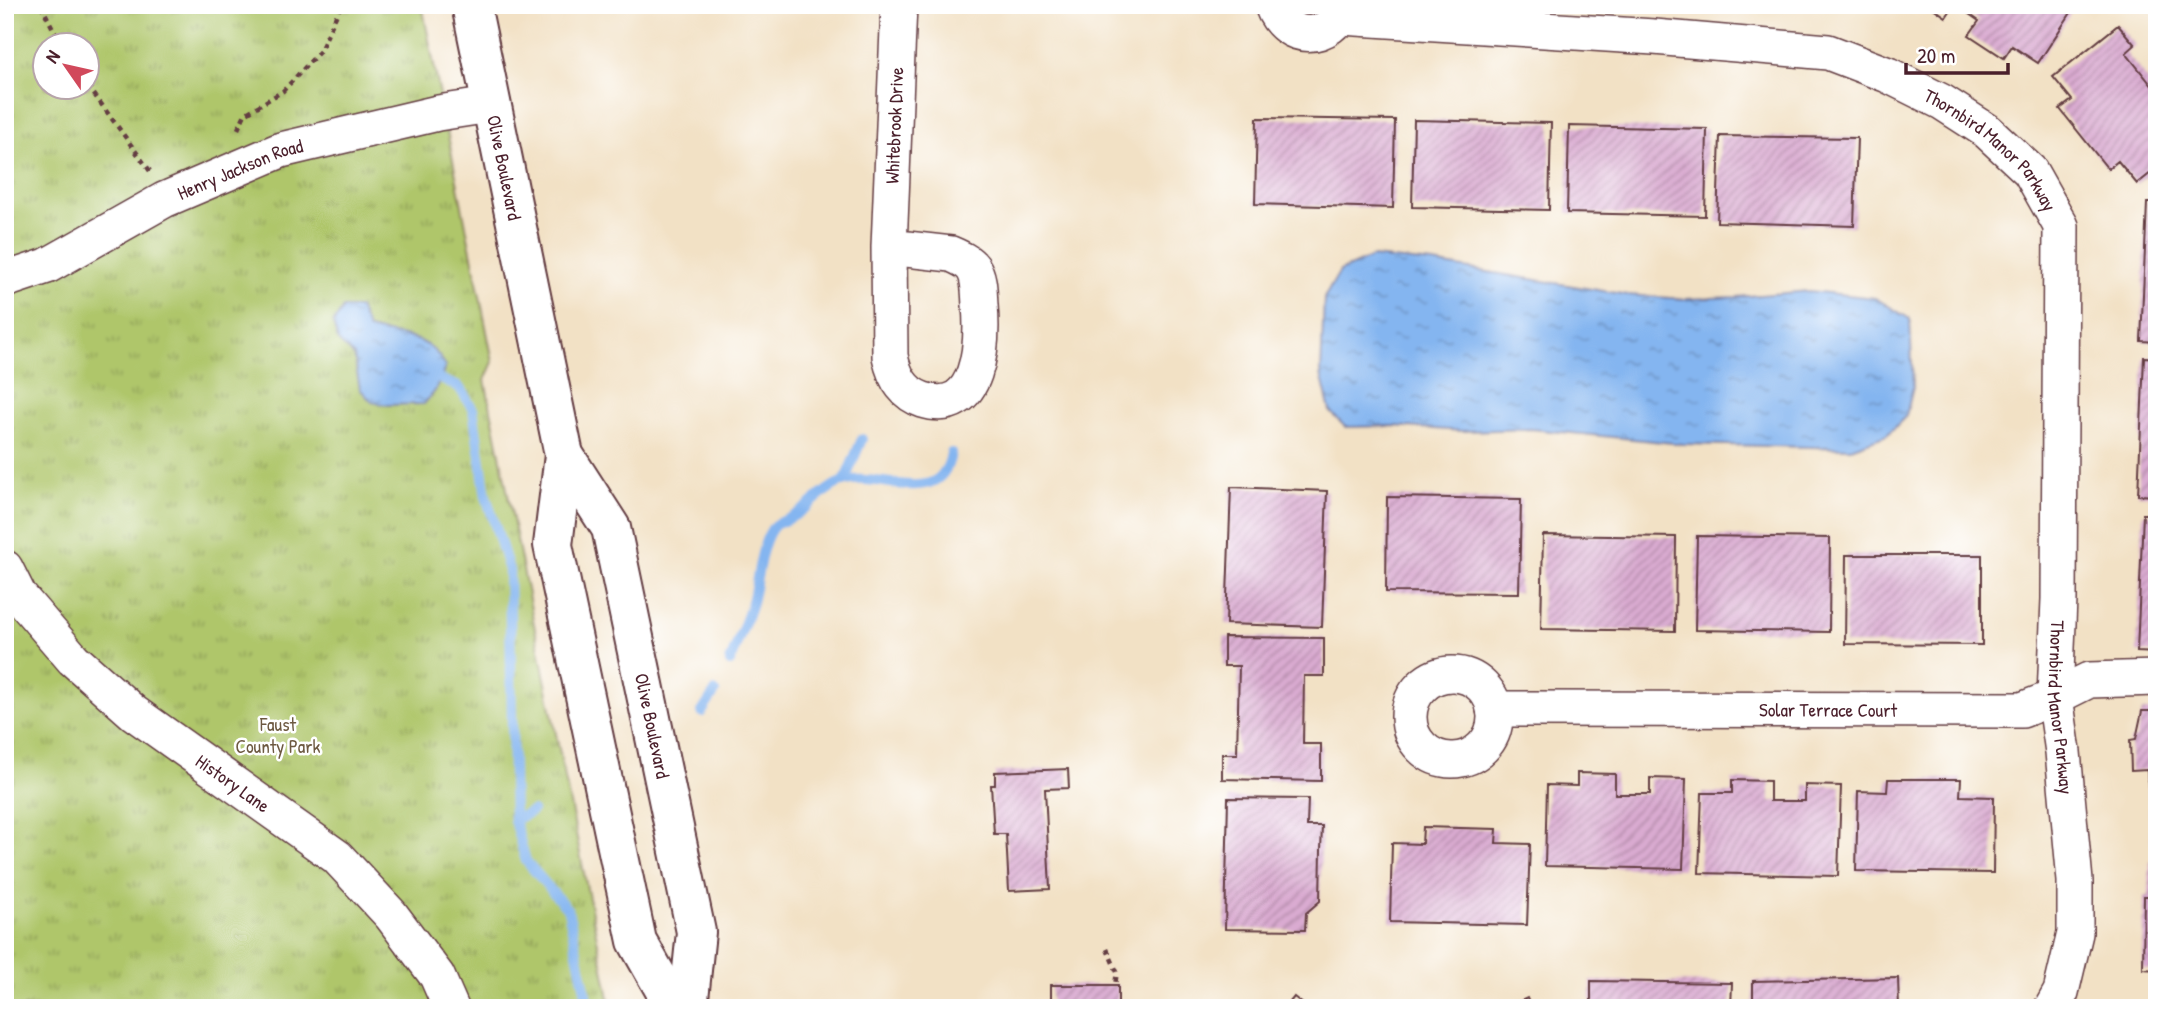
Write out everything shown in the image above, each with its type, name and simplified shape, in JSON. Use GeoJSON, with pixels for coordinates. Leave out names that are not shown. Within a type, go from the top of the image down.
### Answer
{"type":"FeatureCollection","features":[{"type":"Feature","properties":{"kind":"main road","name":"Olive Boulevard"},"geometry":{"type":"LineString","coordinates":[[471,5],[564,456],[553,545],[638,941],[675,1008]]}},
{"type":"Feature","properties":{"kind":"main road","name":"Olive Boulevard"},"geometry":{"type":"LineString","coordinates":[[564,456],[611,528],[696,932],[688,1008]]}},
{"type":"Feature","properties":{"kind":"street","name":"Whitebrook Drive"},"geometry":{"type":"LineString","coordinates":[[890,247],[899,5]]}},
{"type":"Feature","properties":{"kind":"street","name":"Thornbird Manor Parkway"},"geometry":{"type":"LineString","coordinates":[[1272,5],[1283,24],[1294,31],[1307,34],[1332,26],[1343,11],[1828,52],[1888,75],[1942,102],[1987,131],[2030,171],[2061,226],[2059,599],[2055,697],[2075,881],[2075,920],[2074,940],[2061,992],[2052,1008]]}},
{"type":"Feature","properties":{"kind":"street","name":"Henry Jackson Road"},"geometry":{"type":"LineString","coordinates":[[5,281],[47,265],[164,200],[281,150],[438,113],[490,105]]}},
{"type":"Feature","properties":{"kind":"street","name":"History Lane"},"geometry":{"type":"LineString","coordinates":[[5,568],[19,596],[73,659],[134,713],[337,857],[391,915],[438,976],[451,1008]]}},
{"type":"Feature","properties":{"kind":"street","name":"Solar Terrace Court"},"geometry":{"type":"LineString","coordinates":[[1494,709],[2022,710],[2089,680],[2157,678]]}},
{"type":"Feature","properties":{"kind":"path"},"geometry":{"type":"LineString","coordinates":[[41,5],[55,32]]}},
{"type":"Feature","properties":{"kind":"path"},"geometry":{"type":"LineString","coordinates":[[237,131],[245,114],[283,91],[320,51],[341,5]]}},
{"type":"Feature","properties":{"kind":"path"},"geometry":{"type":"LineString","coordinates":[[100,102],[150,171],[164,200]]}},
{"type":"Feature","properties":{"kind":"path"},"geometry":{"type":"LineString","coordinates":[[1107,949],[1117,972],[1115,985]]}},
{"type":"Feature","properties":{"kind":"green space","name":"Faust County Park"},"geometry":{"type":"Polygon","coordinates":[[[5,5],[422,5],[493,362],[485,380],[611,1008],[5,1008],[5,5]]]}},
{"type":"Feature","properties":{"kind":"water"},"geometry":{"type":"Polygon","coordinates":[[[1372,257],[1433,263],[1628,295],[1685,299],[1809,291],[1875,298],[1910,319],[1913,387],[1906,416],[1887,435],[1851,448],[1683,444],[1531,429],[1462,431],[1394,426],[1345,427],[1330,411],[1321,374],[1324,298],[1340,271],[1372,257]]]}},
{"type":"Feature","properties":{"kind":"water"},"geometry":{"type":"Polygon","coordinates":[[[343,308],[359,308],[368,329],[412,338],[430,347],[438,355],[446,366],[435,391],[424,404],[387,405],[372,402],[360,389],[354,356],[338,341],[333,324],[343,308]]]}},
{"type":"Feature","properties":{"kind":"building"},"geometry":{"type":"Polygon","coordinates":[[[1929,5],[1954,5],[1946,17],[1929,5]]]}},
{"type":"Feature","properties":{"kind":"building"},"geometry":{"type":"Polygon","coordinates":[[[1956,5],[2076,5],[2038,63],[2012,46],[2004,58],[1969,35],[1979,21],[1956,5]]]}},
{"type":"Feature","properties":{"kind":"building"},"geometry":{"type":"Polygon","coordinates":[[[2118,25],[2135,45],[2126,53],[2157,92],[2157,168],[2137,184],[2118,161],[2108,169],[2060,109],[2072,100],[2053,77],[2118,25]]]}},
{"type":"Feature","properties":{"kind":"building"},"geometry":{"type":"Polygon","coordinates":[[[1257,118],[1395,120],[1393,208],[1255,204],[1257,118]]]}},
{"type":"Feature","properties":{"kind":"building"},"geometry":{"type":"Polygon","coordinates":[[[1414,120],[1551,123],[1549,210],[1412,207],[1414,120]]]}},
{"type":"Feature","properties":{"kind":"building"},"geometry":{"type":"Polygon","coordinates":[[[1569,126],[1707,129],[1705,216],[1567,213],[1569,126]]]}},
{"type":"Feature","properties":{"kind":"building"},"geometry":{"type":"Polygon","coordinates":[[[1720,136],[1857,138],[1854,226],[1717,222],[1720,136]]]}},
{"type":"Feature","properties":{"kind":"building"},"geometry":{"type":"Polygon","coordinates":[[[2147,203],[2157,203],[2157,342],[2141,341],[2147,203]]]}},
{"type":"Feature","properties":{"kind":"building"},"geometry":{"type":"Polygon","coordinates":[[[2144,357],[2157,358],[2157,496],[2138,495],[2144,357]]]}},
{"type":"Feature","properties":{"kind":"building"},"geometry":{"type":"Polygon","coordinates":[[[1231,487],[1327,491],[1322,627],[1226,624],[1231,487]]]}},
{"type":"Feature","properties":{"kind":"building"},"geometry":{"type":"Polygon","coordinates":[[[1387,497],[1521,499],[1519,593],[1386,592],[1387,497]]]}},
{"type":"Feature","properties":{"kind":"building"},"geometry":{"type":"Polygon","coordinates":[[[2143,514],[2157,514],[2157,653],[2137,652],[2143,514]]]}},
{"type":"Feature","properties":{"kind":"building"},"geometry":{"type":"Polygon","coordinates":[[[1543,535],[1676,537],[1675,631],[1541,629],[1543,535]]]}},
{"type":"Feature","properties":{"kind":"building"},"geometry":{"type":"Polygon","coordinates":[[[1697,536],[1830,538],[1829,632],[1695,630],[1697,536]]]}},
{"type":"Feature","properties":{"kind":"building"},"geometry":{"type":"Polygon","coordinates":[[[1846,555],[1982,555],[1982,645],[1845,644],[1846,555]]]}},
{"type":"Feature","properties":{"kind":"building"},"geometry":{"type":"Polygon","coordinates":[[[1224,637],[1324,638],[1324,676],[1304,676],[1303,744],[1321,744],[1321,781],[1222,779],[1222,754],[1237,754],[1239,666],[1224,666],[1224,637]]]}},
{"type":"Feature","properties":{"kind":"building"},"geometry":{"type":"Polygon","coordinates":[[[2142,711],[2157,711],[2157,841],[2151,841],[2147,770],[2131,771],[2130,740],[2136,739],[2142,711]]]}},
{"type":"Feature","properties":{"kind":"building"},"geometry":{"type":"Polygon","coordinates":[[[1068,769],[1069,788],[1045,789],[1050,889],[1009,891],[1006,834],[994,834],[991,785],[995,785],[995,772],[1068,769]]]}},
{"type":"Feature","properties":{"kind":"building"},"geometry":{"type":"Polygon","coordinates":[[[1577,773],[1615,774],[1615,794],[1650,794],[1650,778],[1686,779],[1683,869],[1545,866],[1547,785],[1577,786],[1577,773]]]}},
{"type":"Feature","properties":{"kind":"building"},"geometry":{"type":"Polygon","coordinates":[[[1888,779],[1961,779],[1960,796],[1994,797],[1993,873],[1856,871],[1858,791],[1887,792],[1888,779]]]}},
{"type":"Feature","properties":{"kind":"building"},"geometry":{"type":"Polygon","coordinates":[[[1732,780],[1770,781],[1770,801],[1805,801],[1805,785],[1841,786],[1838,876],[1699,873],[1702,793],[1732,793],[1732,780]]]}},
{"type":"Feature","properties":{"kind":"building"},"geometry":{"type":"Polygon","coordinates":[[[1228,798],[1308,799],[1307,826],[1322,826],[1320,901],[1306,913],[1305,930],[1225,929],[1228,798]]]}},
{"type":"Feature","properties":{"kind":"building"},"geometry":{"type":"Polygon","coordinates":[[[1423,827],[1497,829],[1496,843],[1530,844],[1527,925],[1390,922],[1392,843],[1422,844],[1423,827]]]}},
{"type":"Feature","properties":{"kind":"building"},"geometry":{"type":"Polygon","coordinates":[[[2150,861],[2157,861],[2157,970],[2143,969],[2144,896],[2149,896],[2150,861]]]}},
{"type":"Feature","properties":{"kind":"building"},"geometry":{"type":"Polygon","coordinates":[[[1898,978],[1899,1008],[1753,1008],[1753,981],[1898,978]]]}},
{"type":"Feature","properties":{"kind":"building"},"geometry":{"type":"Polygon","coordinates":[[[1591,981],[1732,983],[1731,1008],[1591,1008],[1591,981]]]}},
{"type":"Feature","properties":{"kind":"building"},"geometry":{"type":"Polygon","coordinates":[[[1051,985],[1118,985],[1118,1008],[1051,1008],[1051,985]]]}},
{"type":"Feature","properties":{"kind":"building"},"geometry":{"type":"Polygon","coordinates":[[[1294,997],[1308,1008],[1285,1008],[1294,997]]]}},
{"type":"Feature","properties":{"kind":"building"},"geometry":{"type":"Polygon","coordinates":[[[1527,998],[1531,1008],[1505,1008],[1527,998]]]}},
{"type":"Feature","properties":{"kind":"waterway"},"geometry":{"type":"LineString","coordinates":[[440,379],[459,387],[473,409],[486,496],[509,570],[514,820],[526,861],[568,910],[589,1008]]}},
{"type":"Feature","properties":{"kind":"waterway"},"geometry":{"type":"LineString","coordinates":[[844,482],[862,439]]}},
{"type":"Feature","properties":{"kind":"waterway"},"geometry":{"type":"LineString","coordinates":[[730,662],[752,602],[766,540],[775,525],[796,515],[837,484],[852,480],[869,480],[920,485],[934,481],[945,471],[951,453]]}},
{"type":"Feature","properties":{"kind":"waterway"},"geometry":{"type":"LineString","coordinates":[[702,712],[715,692]]}},
{"type":"Feature","properties":{"kind":"waterway"},"geometry":{"type":"LineString","coordinates":[[514,820],[532,811]]}}]}
